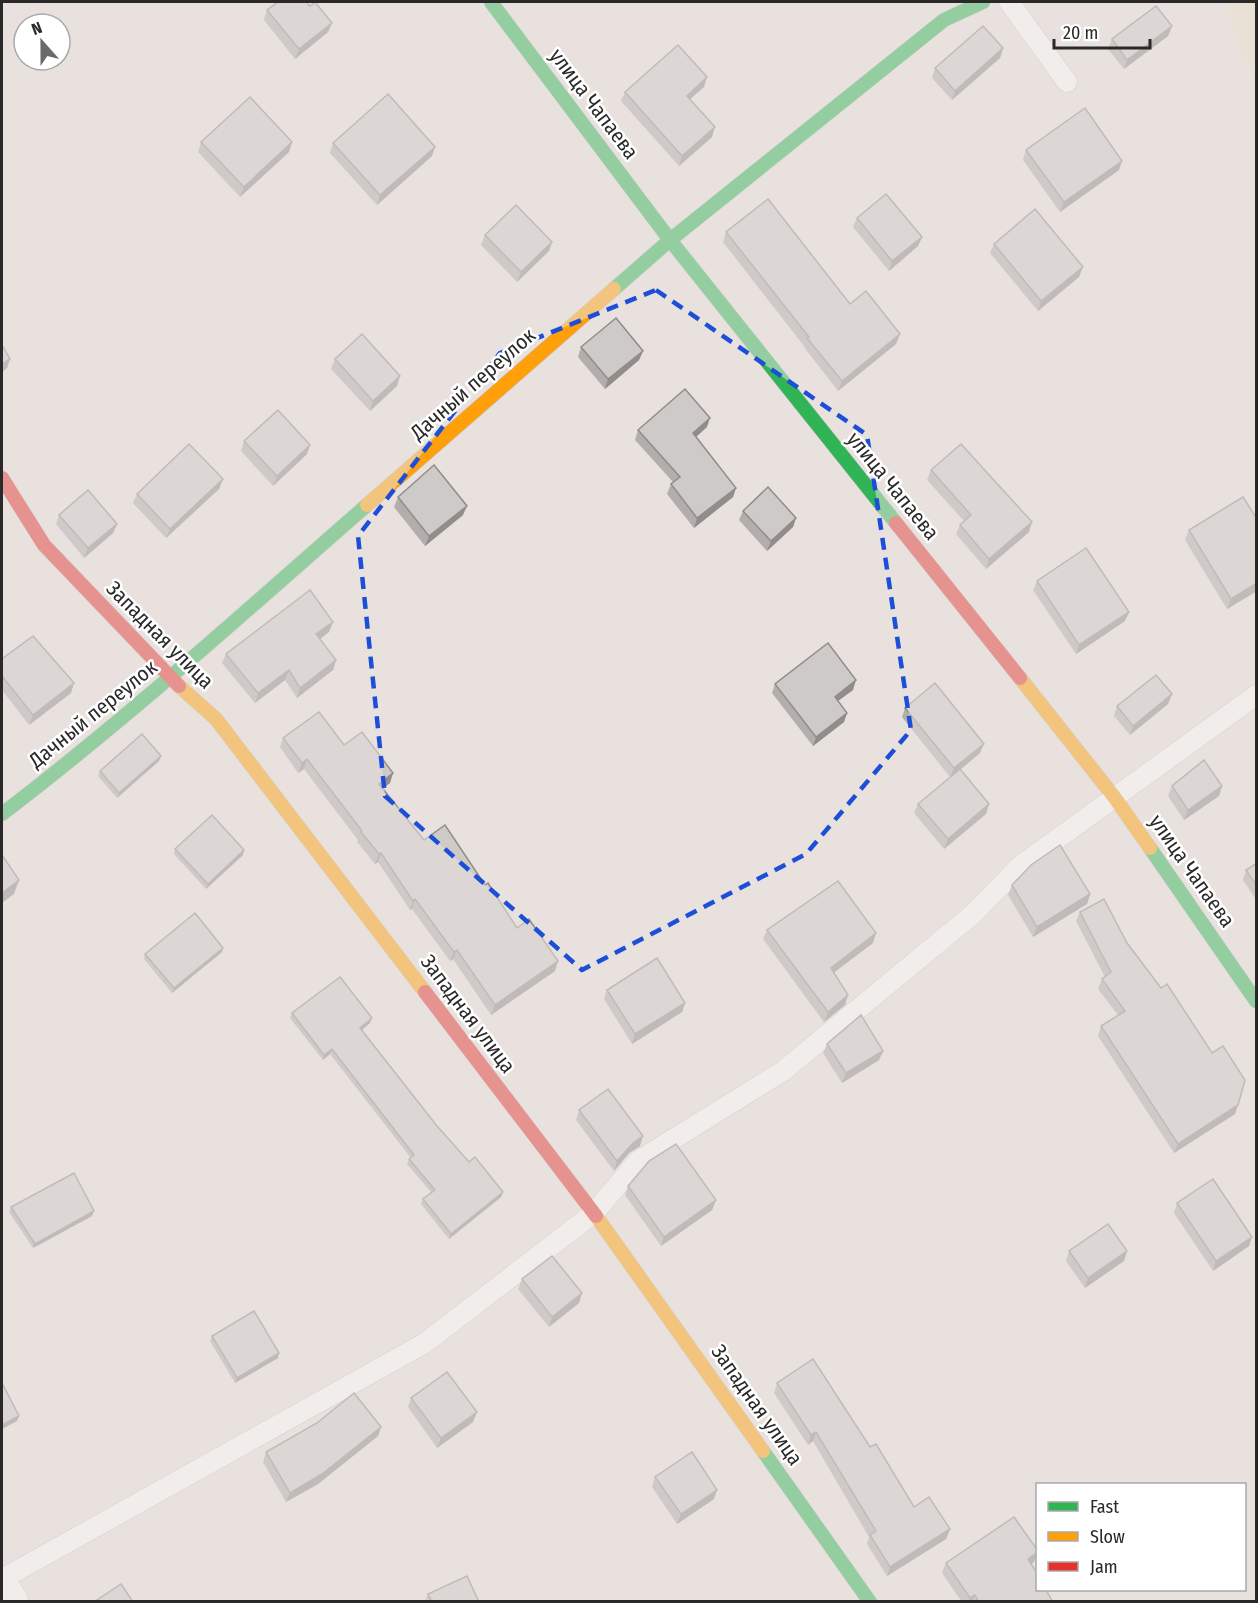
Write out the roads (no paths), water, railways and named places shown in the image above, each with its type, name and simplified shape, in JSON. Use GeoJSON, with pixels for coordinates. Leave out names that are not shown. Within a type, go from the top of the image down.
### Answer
{"type":"FeatureCollection","features":[{"type":"Feature","properties":{"kind":"street","name":"улица Чапаева"},"geometry":{"type":"LineString","coordinates":[[491,2],[670,240],[1115,798],[1257,1001]]}},
{"type":"Feature","properties":{"kind":"street","name":"Дачный переулок"},"geometry":{"type":"LineString","coordinates":[[2,813],[57,772],[170,678],[670,240],[944,20],[983,2]]}},
{"type":"Feature","properties":{"kind":"street","name":"Западная улица"},"geometry":{"type":"LineString","coordinates":[[2,478],[44,545],[170,678],[216,720],[594,1213],[870,1602]]}},
{"type":"Feature","properties":{"kind":"street"},"geometry":{"type":"LineString","coordinates":[[2,1586],[12,1602]]}},
{"type":"Feature","properties":{"kind":"lane"},"geometry":{"type":"LineString","coordinates":[[1009,2],[1067,82]]}},
{"type":"Feature","properties":{"kind":"lane"},"geometry":{"type":"LineString","coordinates":[[2,1579],[426,1343],[594,1213],[638,1161],[783,1071],[973,914],[1020,866],[1257,695]]}}]}
